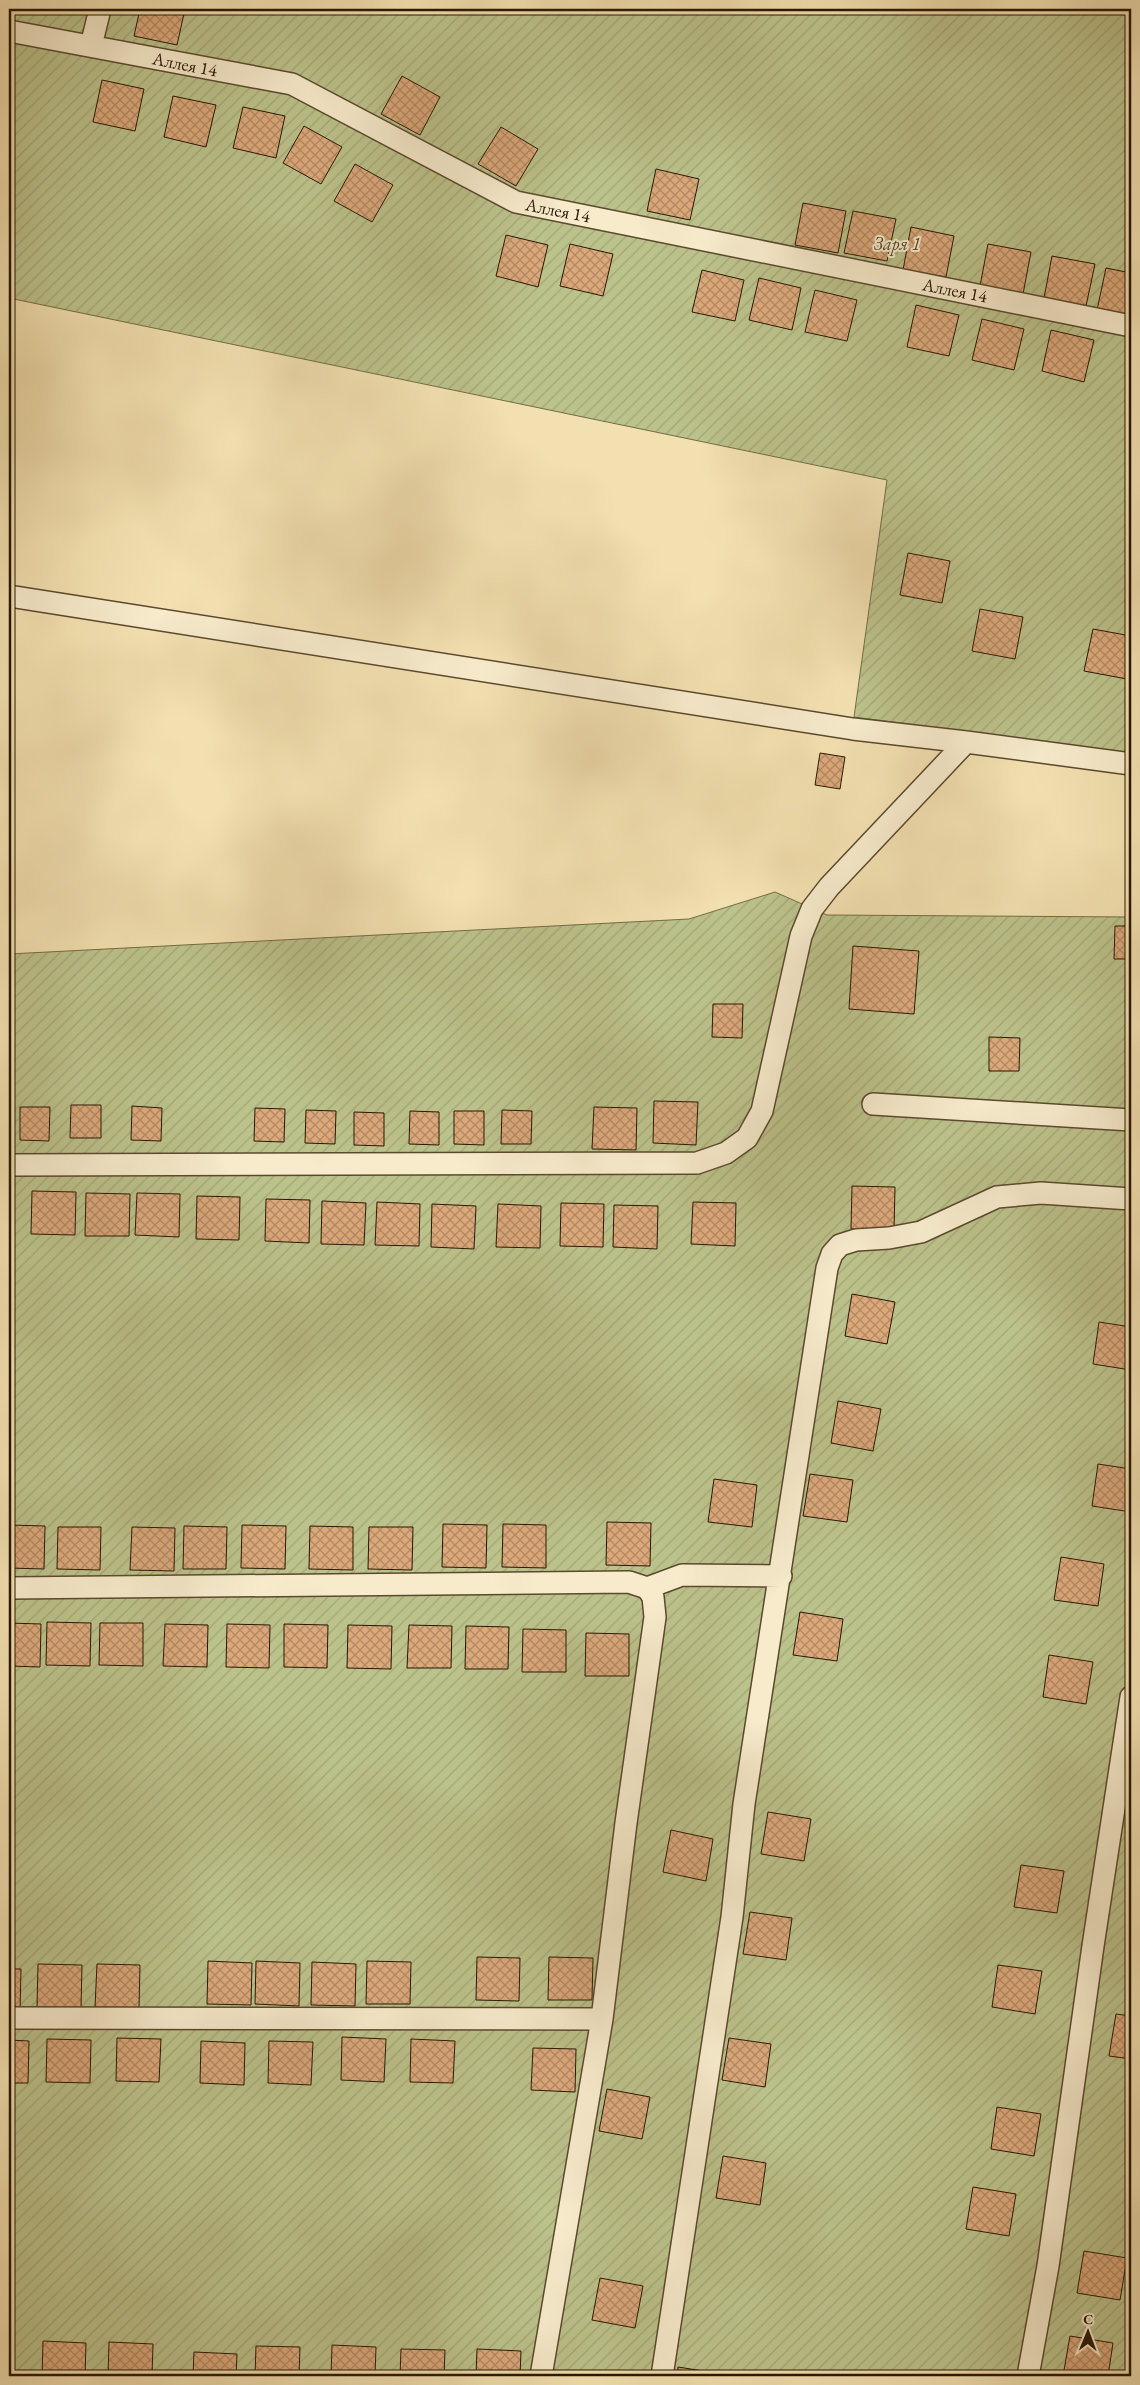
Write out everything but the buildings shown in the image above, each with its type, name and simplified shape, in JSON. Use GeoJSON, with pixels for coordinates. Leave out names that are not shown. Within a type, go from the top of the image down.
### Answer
{"type":"FeatureCollection","features":[{"type":"Feature","properties":{"kind":"lane"},"geometry":{"type":"LineString","coordinates":[[92,46],[100,9]]}},
{"type":"Feature","properties":{"kind":"lane","name":"Аллея 14"},"geometry":{"type":"LineString","coordinates":[[9,31],[292,84],[516,202],[1131,326]]}},
{"type":"Feature","properties":{"kind":"lane"},"geometry":{"type":"LineString","coordinates":[[9,596],[853,729],[1131,764]]}},
{"type":"Feature","properties":{"kind":"lane"},"geometry":{"type":"LineString","coordinates":[[9,1164],[697,1163],[726,1153],[747,1138],[762,1111],[801,936],[812,909],[829,887],[966,742]]}},
{"type":"Feature","properties":{"kind":"lane"},"geometry":{"type":"LineString","coordinates":[[873,1104],[1131,1120]]}},
{"type":"Feature","properties":{"kind":"lane"},"geometry":{"type":"LineString","coordinates":[[662,2376],[732,1917],[744,1804],[781,1576],[827,1268],[832,1254],[840,1245],[856,1240],[889,1238],[921,1232],[997,1197],[1042,1193],[1131,1199]]}},
{"type":"Feature","properties":{"kind":"lane"},"geometry":{"type":"LineString","coordinates":[[646,1588],[682,1575],[781,1576]]}},
{"type":"Feature","properties":{"kind":"lane"},"geometry":{"type":"LineString","coordinates":[[9,1588],[629,1582],[646,1588],[653,1597],[655,1617],[626,1823],[602,2019],[541,2376]]}},
{"type":"Feature","properties":{"kind":"lane"},"geometry":{"type":"LineString","coordinates":[[1028,2376],[1048,2266],[1092,1946],[1131,1697]]}},
{"type":"Feature","properties":{"kind":"lane"},"geometry":{"type":"LineString","coordinates":[[9,2018],[602,2019]]}},
{"type":"Feature","properties":{"kind":"green space","name":"Заря 1"},"geometry":{"type":"Polygon","coordinates":[[[9,9],[1131,9],[1131,753],[854,717],[887,480],[9,298],[9,9]]]}},
{"type":"Feature","properties":{"kind":"green space"},"geometry":{"type":"Polygon","coordinates":[[[775,892],[827,915],[1131,917],[1131,2376],[9,2376],[9,954],[689,919],[775,892]]]}}]}
